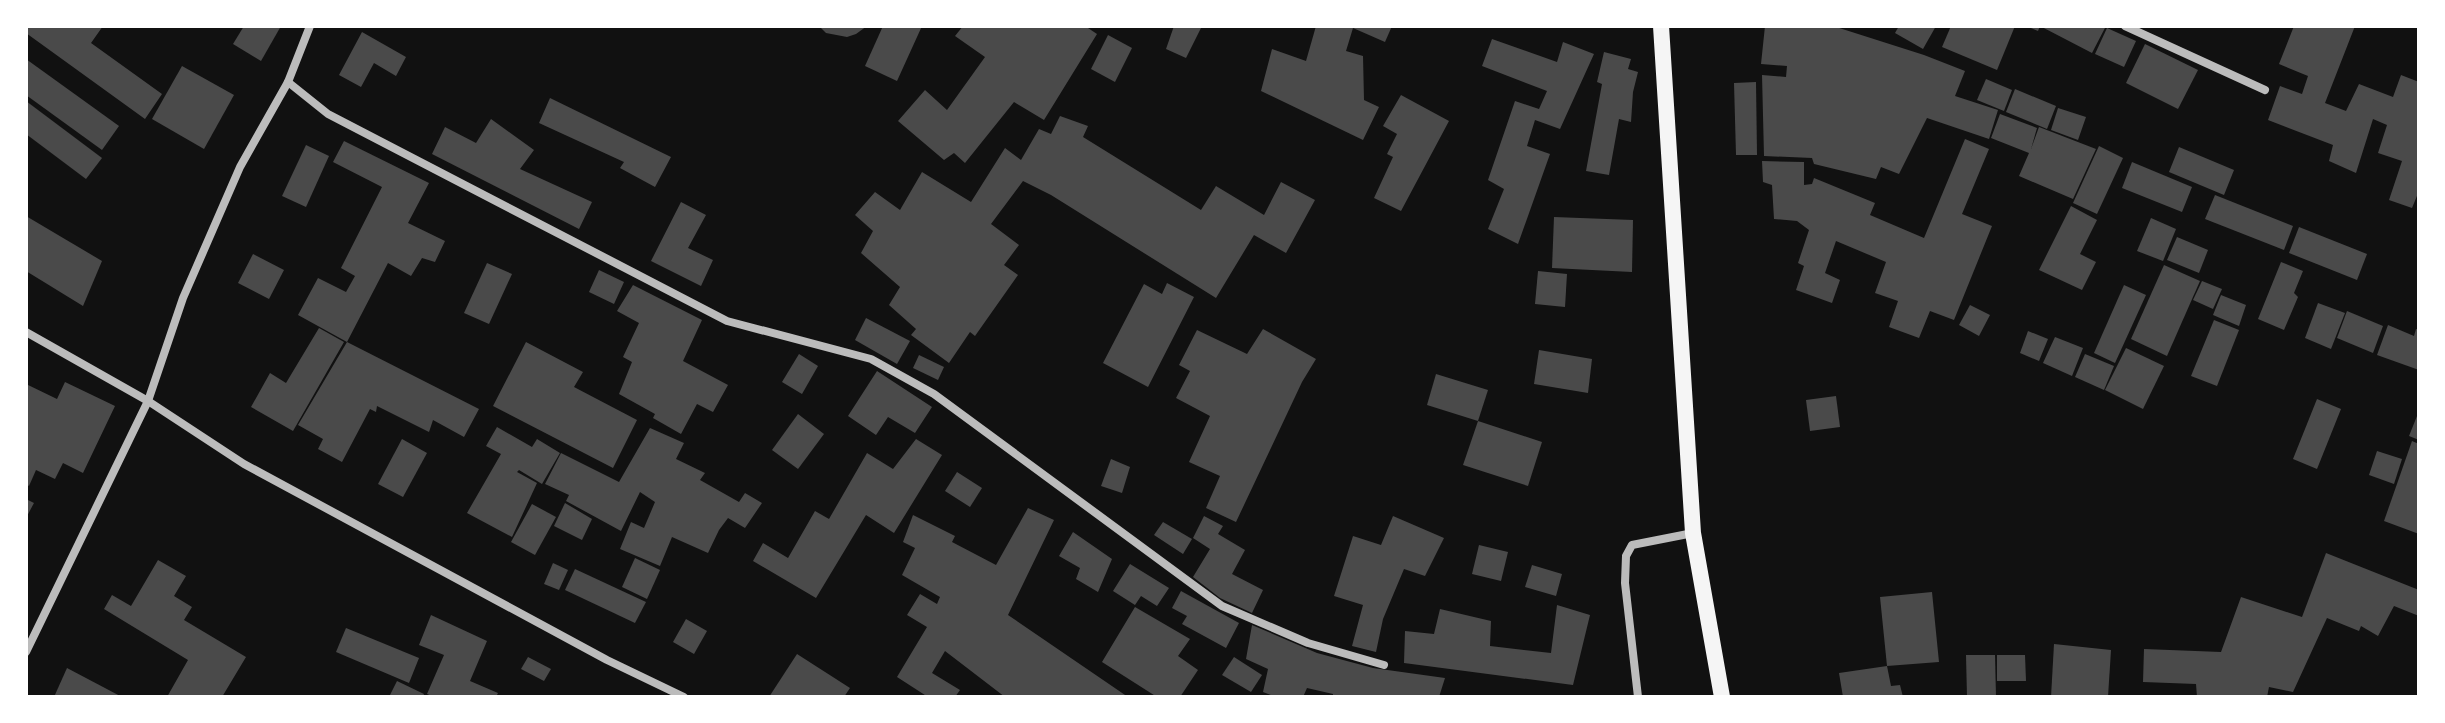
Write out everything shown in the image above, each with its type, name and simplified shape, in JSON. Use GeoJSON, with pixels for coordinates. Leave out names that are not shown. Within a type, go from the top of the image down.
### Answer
{"type":"FeatureCollection","features":[{"type":"Feature","properties":{"kind":"main road"},"geometry":{"type":"LineString","coordinates":[[1661,26],[1693,533],[1722,697]]}},
{"type":"Feature","properties":{"kind":"street"},"geometry":{"type":"LineString","coordinates":[[26,652],[148,401],[183,298],[240,167],[288,82],[310,26]]}},
{"type":"Feature","properties":{"kind":"street"},"geometry":{"type":"LineString","coordinates":[[2125,26],[2265,90]]}},
{"type":"Feature","properties":{"kind":"street"},"geometry":{"type":"LineString","coordinates":[[288,82],[328,114],[727,321],[871,359],[934,394],[1222,606],[1308,643],[1384,665]]}},
{"type":"Feature","properties":{"kind":"street"},"geometry":{"type":"LineString","coordinates":[[26,332],[148,401],[244,464],[593,653],[684,697]]}},
{"type":"Feature","properties":{"kind":"street"},"geometry":{"type":"LineString","coordinates":[[1638,697],[1625,583],[1626,556],[1632,545],[1693,533]]}},
{"type":"Feature","properties":{"kind":"building"},"geometry":{"type":"Polygon","coordinates":[[[26,26],[103,26],[91,43],[162,94],[145,119],[26,33],[26,26]]]}},
{"type":"Feature","properties":{"kind":"building"},"geometry":{"type":"Polygon","coordinates":[[[244,26],[281,26],[261,61],[233,44],[244,26]]]}},
{"type":"Feature","properties":{"kind":"building"},"geometry":{"type":"Polygon","coordinates":[[[819,26],[867,26],[847,37],[826,33],[819,26]]]}},
{"type":"Feature","properties":{"kind":"building"},"geometry":{"type":"Polygon","coordinates":[[[883,26],[922,26],[897,81],[865,66],[883,26]]]}},
{"type":"Feature","properties":{"kind":"building"},"geometry":{"type":"Polygon","coordinates":[[[963,26],[1085,26],[1097,34],[1044,120],[1014,102],[965,163],[954,153],[944,160],[898,121],[925,90],[947,110],[985,57],[955,36],[963,26]]]}},
{"type":"Feature","properties":{"kind":"building"},"geometry":{"type":"Polygon","coordinates":[[[1174,26],[1202,26],[1186,58],[1166,49],[1174,26]]]}},
{"type":"Feature","properties":{"kind":"building"},"geometry":{"type":"Polygon","coordinates":[[[1316,26],[1392,26],[1385,42],[1353,28],[1346,51],[1363,56],[1364,100],[1379,107],[1363,140],[1261,91],[1272,49],[1306,61],[1316,26]]]}},
{"type":"Feature","properties":{"kind":"building"},"geometry":{"type":"Polygon","coordinates":[[[1765,26],[1833,26],[1965,71],[1955,96],[1998,110],[1989,139],[1927,118],[1899,174],[1881,167],[1876,179],[1814,164],[1812,158],[1764,156],[1762,75],[1786,77],[1787,66],[1761,64],[1765,26]]]}},
{"type":"Feature","properties":{"kind":"building"},"geometry":{"type":"Polygon","coordinates":[[[1899,26],[1936,26],[1923,49],[1895,33],[1899,26]]]}},
{"type":"Feature","properties":{"kind":"building"},"geometry":{"type":"Polygon","coordinates":[[[1951,26],[2015,26],[1997,70],[1942,47],[1951,26]]]}},
{"type":"Feature","properties":{"kind":"building"},"geometry":{"type":"Polygon","coordinates":[[[2040,26],[2106,26],[2092,53],[2040,26]]]}},
{"type":"Feature","properties":{"kind":"building"},"geometry":{"type":"Polygon","coordinates":[[[2294,26],[2355,26],[2325,103],[2346,111],[2359,84],[2393,97],[2401,75],[2419,82],[2419,191],[2412,208],[2389,200],[2402,161],[2378,153],[2387,125],[2373,119],[2356,173],[2329,161],[2333,145],[2268,120],[2280,86],[2302,94],[2308,76],[2279,64],[2294,26]]]}},
{"type":"Feature","properties":{"kind":"building"},"geometry":{"type":"Polygon","coordinates":[[[2107,28],[2136,41],[2124,67],[2095,54],[2107,28]]]}},
{"type":"Feature","properties":{"kind":"building"},"geometry":{"type":"Polygon","coordinates":[[[362,32],[406,57],[396,76],[374,63],[361,87],[339,75],[362,32]]]}},
{"type":"Feature","properties":{"kind":"building"},"geometry":{"type":"Polygon","coordinates":[[[1108,35],[1132,48],[1115,82],[1091,69],[1108,35]]]}},
{"type":"Feature","properties":{"kind":"building"},"geometry":{"type":"Polygon","coordinates":[[[1492,39],[1557,62],[1563,42],[1594,54],[1560,129],[1535,120],[1527,146],[1550,154],[1518,244],[1488,229],[1504,189],[1488,180],[1515,101],[1539,109],[1547,91],[1482,66],[1492,39]]]}},
{"type":"Feature","properties":{"kind":"building"},"geometry":{"type":"Polygon","coordinates":[[[2145,44],[2198,70],[2178,109],[2126,83],[2145,44]]]}},
{"type":"Feature","properties":{"kind":"building"},"geometry":{"type":"Polygon","coordinates":[[[1604,52],[1631,59],[1628,69],[1638,72],[1631,122],[1619,119],[1609,175],[1586,171],[1602,84],[1597,82],[1604,52]]]}},
{"type":"Feature","properties":{"kind":"building"},"geometry":{"type":"Polygon","coordinates":[[[26,59],[119,126],[102,150],[26,95],[26,59]]]}},
{"type":"Feature","properties":{"kind":"building"},"geometry":{"type":"Polygon","coordinates":[[[182,66],[234,95],[204,149],[152,119],[182,66]]]}},
{"type":"Feature","properties":{"kind":"building"},"geometry":{"type":"Polygon","coordinates":[[[1986,79],[2012,90],[2004,111],[1977,100],[1986,79]]]}},
{"type":"Feature","properties":{"kind":"building"},"geometry":{"type":"Polygon","coordinates":[[[1756,82],[1757,155],[1736,155],[1734,83],[1756,82]]]}},
{"type":"Feature","properties":{"kind":"building"},"geometry":{"type":"Polygon","coordinates":[[[2015,89],[2056,106],[2047,129],[2006,112],[2015,89]]]}},
{"type":"Feature","properties":{"kind":"building"},"geometry":{"type":"Polygon","coordinates":[[[1401,95],[1449,121],[1401,211],[1374,198],[1393,157],[1387,154],[1397,134],[1383,126],[1401,95]]]}},
{"type":"Feature","properties":{"kind":"building"},"geometry":{"type":"Polygon","coordinates":[[[550,98],[671,157],[655,187],[620,168],[624,162],[539,123],[550,98]]]}},
{"type":"Feature","properties":{"kind":"building"},"geometry":{"type":"Polygon","coordinates":[[[26,101],[102,158],[86,179],[26,134],[26,101]]]}},
{"type":"Feature","properties":{"kind":"building"},"geometry":{"type":"Polygon","coordinates":[[[2058,108],[2086,117],[2078,140],[2051,130],[2058,108]]]}},
{"type":"Feature","properties":{"kind":"building"},"geometry":{"type":"Polygon","coordinates":[[[2000,114],[2037,128],[2031,149],[2039,127],[2096,149],[2073,199],[2019,176],[2029,153],[1991,138],[2000,114]]]}},
{"type":"Feature","properties":{"kind":"building"},"geometry":{"type":"Polygon","coordinates":[[[1060,116],[1088,126],[1083,137],[1201,210],[1216,186],[1264,215],[1281,182],[1315,200],[1286,253],[1254,235],[1216,298],[1051,195],[1023,181],[991,224],[1019,245],[1004,265],[1018,275],[975,336],[970,332],[949,363],[911,335],[916,329],[889,305],[900,287],[861,253],[873,231],[855,215],[875,192],[900,210],[922,172],[971,202],[1005,148],[1021,160],[1039,129],[1051,134],[1060,116]]]}},
{"type":"Feature","properties":{"kind":"building"},"geometry":{"type":"Polygon","coordinates":[[[491,119],[534,150],[520,169],[592,202],[579,229],[432,154],[445,127],[476,143],[491,119]]]}},
{"type":"Feature","properties":{"kind":"building"},"geometry":{"type":"Polygon","coordinates":[[[1965,139],[1989,149],[1962,214],[1992,226],[1954,320],[1930,311],[1919,338],[1889,327],[1898,301],[1875,293],[1886,262],[1836,241],[1825,273],[1840,280],[1832,303],[1796,290],[1804,266],[1798,263],[1809,230],[1797,221],[1774,219],[1772,185],[1763,182],[1762,161],[1804,162],[1804,185],[1812,184],[1814,178],[1875,203],[1870,215],[1924,238],[1965,139]]]}},
{"type":"Feature","properties":{"kind":"building"},"geometry":{"type":"Polygon","coordinates":[[[344,141],[429,183],[408,223],[445,241],[435,262],[422,258],[411,276],[388,263],[347,342],[298,315],[318,278],[346,292],[355,276],[341,268],[382,187],[333,162],[344,141]]]}},
{"type":"Feature","properties":{"kind":"building"},"geometry":{"type":"Polygon","coordinates":[[[306,145],[329,156],[306,207],[282,196],[306,145]]]}},
{"type":"Feature","properties":{"kind":"building"},"geometry":{"type":"Polygon","coordinates":[[[2099,146],[2123,158],[2097,214],[2073,203],[2099,146]]]}},
{"type":"Feature","properties":{"kind":"building"},"geometry":{"type":"Polygon","coordinates":[[[2179,147],[2234,170],[2224,195],[2169,172],[2179,147]]]}},
{"type":"Feature","properties":{"kind":"building"},"geometry":{"type":"Polygon","coordinates":[[[2132,162],[2192,187],[2182,212],[2122,188],[2132,162]]]}},
{"type":"Feature","properties":{"kind":"building"},"geometry":{"type":"Polygon","coordinates":[[[2215,195],[2293,226],[2284,250],[2205,219],[2215,195]]]}},
{"type":"Feature","properties":{"kind":"building"},"geometry":{"type":"Polygon","coordinates":[[[681,202],[706,215],[688,248],[713,260],[701,286],[651,261],[681,202]]]}},
{"type":"Feature","properties":{"kind":"building"},"geometry":{"type":"Polygon","coordinates":[[[2071,206],[2097,220],[2080,254],[2096,262],[2082,290],[2039,270],[2071,206]]]}},
{"type":"Feature","properties":{"kind":"building"},"geometry":{"type":"Polygon","coordinates":[[[26,216],[102,261],[83,306],[26,271],[26,216]]]}},
{"type":"Feature","properties":{"kind":"building"},"geometry":{"type":"Polygon","coordinates":[[[1554,217],[1633,220],[1632,272],[1552,268],[1554,217]]]}},
{"type":"Feature","properties":{"kind":"building"},"geometry":{"type":"Polygon","coordinates":[[[2151,218],[2176,229],[2163,261],[2137,251],[2151,218]]]}},
{"type":"Feature","properties":{"kind":"building"},"geometry":{"type":"Polygon","coordinates":[[[2299,227],[2367,254],[2357,280],[2289,253],[2299,227]]]}},
{"type":"Feature","properties":{"kind":"building"},"geometry":{"type":"Polygon","coordinates":[[[2177,237],[2208,250],[2199,273],[2167,260],[2177,237]]]}},
{"type":"Feature","properties":{"kind":"building"},"geometry":{"type":"Polygon","coordinates":[[[253,254],[284,270],[269,299],[238,283],[253,254]]]}},
{"type":"Feature","properties":{"kind":"building"},"geometry":{"type":"Polygon","coordinates":[[[2281,262],[2303,271],[2294,293],[2298,297],[2284,330],[2258,319],[2281,262]]]}},
{"type":"Feature","properties":{"kind":"building"},"geometry":{"type":"Polygon","coordinates":[[[487,263],[512,274],[489,324],[464,313],[487,263]]]}},
{"type":"Feature","properties":{"kind":"building"},"geometry":{"type":"Polygon","coordinates":[[[2164,265],[2200,281],[2167,356],[2131,339],[2164,265]]]}},
{"type":"Feature","properties":{"kind":"building"},"geometry":{"type":"Polygon","coordinates":[[[599,270],[624,282],[614,304],[589,292],[599,270]]]}},
{"type":"Feature","properties":{"kind":"building"},"geometry":{"type":"Polygon","coordinates":[[[1538,271],[1567,274],[1565,307],[1535,304],[1538,271]]]}},
{"type":"Feature","properties":{"kind":"building"},"geometry":{"type":"Polygon","coordinates":[[[2202,281],[2222,289],[2213,309],[2193,300],[2202,281]]]}},
{"type":"Feature","properties":{"kind":"building"},"geometry":{"type":"Polygon","coordinates":[[[1167,283],[1194,297],[1148,387],[1103,363],[1144,284],[1162,294],[1167,283]]]}},
{"type":"Feature","properties":{"kind":"building"},"geometry":{"type":"Polygon","coordinates":[[[633,285],[702,320],[683,361],[728,385],[713,412],[697,404],[681,434],[653,418],[655,414],[619,394],[632,362],[623,357],[639,323],[617,311],[633,285]]]}},
{"type":"Feature","properties":{"kind":"building"},"geometry":{"type":"Polygon","coordinates":[[[2124,285],[2146,295],[2115,363],[2094,353],[2124,285]]]}},
{"type":"Feature","properties":{"kind":"building"},"geometry":{"type":"Polygon","coordinates":[[[2221,295],[2246,305],[2239,326],[2213,315],[2221,295]]]}},
{"type":"Feature","properties":{"kind":"building"},"geometry":{"type":"Polygon","coordinates":[[[2318,303],[2345,313],[2331,349],[2305,338],[2318,303]]]}},
{"type":"Feature","properties":{"kind":"building"},"geometry":{"type":"Polygon","coordinates":[[[1970,305],[1990,315],[1979,336],[1959,325],[1970,305]]]}},
{"type":"Feature","properties":{"kind":"building"},"geometry":{"type":"Polygon","coordinates":[[[2347,311],[2383,326],[2373,353],[2337,338],[2347,311]]]}},
{"type":"Feature","properties":{"kind":"building"},"geometry":{"type":"Polygon","coordinates":[[[866,318],[910,341],[897,364],[855,340],[866,318]]]}},
{"type":"Feature","properties":{"kind":"building"},"geometry":{"type":"Polygon","coordinates":[[[2214,320],[2239,330],[2217,386],[2191,376],[2214,320]]]}},
{"type":"Feature","properties":{"kind":"building"},"geometry":{"type":"Polygon","coordinates":[[[2388,325],[2414,336],[2416,329],[2419,330],[2419,370],[2377,355],[2388,325]]]}},
{"type":"Feature","properties":{"kind":"building"},"geometry":{"type":"Polygon","coordinates":[[[319,328],[344,342],[293,431],[251,407],[270,373],[286,383],[319,328]]]}},
{"type":"Feature","properties":{"kind":"building"},"geometry":{"type":"Polygon","coordinates":[[[1263,329],[1316,359],[1302,382],[1236,522],[1206,508],[1220,476],[1189,462],[1210,416],[1176,398],[1190,371],[1179,365],[1197,330],[1247,354],[1263,329]]]}},
{"type":"Feature","properties":{"kind":"building"},"geometry":{"type":"Polygon","coordinates":[[[2028,331],[2048,339],[2039,361],[2020,353],[2028,331]]]}},
{"type":"Feature","properties":{"kind":"building"},"geometry":{"type":"Polygon","coordinates":[[[2055,337],[2083,348],[2072,376],[2043,363],[2055,337]]]}},
{"type":"Feature","properties":{"kind":"building"},"geometry":{"type":"Polygon","coordinates":[[[347,342],[479,409],[464,437],[433,420],[429,432],[377,406],[376,412],[370,409],[342,462],[318,449],[323,439],[298,425],[347,342]]]}},
{"type":"Feature","properties":{"kind":"building"},"geometry":{"type":"Polygon","coordinates":[[[526,342],[583,372],[574,387],[637,420],[613,468],[493,406],[526,342]]]}},
{"type":"Feature","properties":{"kind":"building"},"geometry":{"type":"Polygon","coordinates":[[[2126,348],[2164,366],[2143,409],[2105,390],[2126,348]]]}},
{"type":"Feature","properties":{"kind":"building"},"geometry":{"type":"Polygon","coordinates":[[[1539,350],[1592,359],[1588,393],[1534,384],[1539,350]]]}},
{"type":"Feature","properties":{"kind":"building"},"geometry":{"type":"Polygon","coordinates":[[[799,354],[818,366],[802,394],[782,382],[799,354]]]}},
{"type":"Feature","properties":{"kind":"building"},"geometry":{"type":"Polygon","coordinates":[[[2085,354],[2114,366],[2104,390],[2075,377],[2085,354]]]}},
{"type":"Feature","properties":{"kind":"building"},"geometry":{"type":"Polygon","coordinates":[[[919,355],[944,367],[938,380],[913,368],[919,355]]]}},
{"type":"Feature","properties":{"kind":"building"},"geometry":{"type":"Polygon","coordinates":[[[877,371],[932,407],[915,433],[888,417],[876,435],[848,416],[877,371]]]}},
{"type":"Feature","properties":{"kind":"building"},"geometry":{"type":"Polygon","coordinates":[[[1436,374],[1488,390],[1478,421],[1427,405],[1436,374]]]}},
{"type":"Feature","properties":{"kind":"building"},"geometry":{"type":"Polygon","coordinates":[[[65,382],[115,406],[83,473],[63,463],[55,479],[36,470],[29,486],[26,484],[26,384],[57,399],[65,382]]]}},
{"type":"Feature","properties":{"kind":"building"},"geometry":{"type":"Polygon","coordinates":[[[1836,396],[1840,427],[1810,431],[1806,400],[1836,396]]]}},
{"type":"Feature","properties":{"kind":"building"},"geometry":{"type":"Polygon","coordinates":[[[2317,399],[2341,409],[2317,469],[2293,459],[2317,399]]]}},
{"type":"Feature","properties":{"kind":"building"},"geometry":{"type":"Polygon","coordinates":[[[2419,411],[2419,440],[2409,436],[2419,411]]]}},
{"type":"Feature","properties":{"kind":"building"},"geometry":{"type":"Polygon","coordinates":[[[798,414],[824,434],[798,469],[772,450],[798,414]]]}},
{"type":"Feature","properties":{"kind":"building"},"geometry":{"type":"Polygon","coordinates":[[[1478,421],[1542,442],[1528,486],[1463,465],[1478,421]]]}},
{"type":"Feature","properties":{"kind":"building"},"geometry":{"type":"Polygon","coordinates":[[[497,427],[532,447],[537,439],[560,453],[542,484],[519,470],[517,472],[537,483],[512,537],[467,513],[501,454],[486,446],[497,427]]]}},
{"type":"Feature","properties":{"kind":"building"},"geometry":{"type":"Polygon","coordinates":[[[650,428],[684,443],[676,459],[705,473],[700,480],[739,502],[745,493],[762,503],[745,528],[728,518],[708,553],[672,537],[660,566],[620,549],[631,522],[644,528],[655,502],[640,492],[621,531],[566,501],[569,495],[545,484],[561,453],[619,482],[650,428]]]}},
{"type":"Feature","properties":{"kind":"building"},"geometry":{"type":"Polygon","coordinates":[[[402,439],[427,453],[403,497],[378,484],[402,439]]]}},
{"type":"Feature","properties":{"kind":"building"},"geometry":{"type":"Polygon","coordinates":[[[916,439],[942,455],[894,533],[866,515],[816,598],[753,561],[763,543],[788,558],[815,511],[829,519],[867,453],[893,469],[916,439]]]}},
{"type":"Feature","properties":{"kind":"building"},"geometry":{"type":"Polygon","coordinates":[[[2412,441],[2419,444],[2419,534],[2384,521],[2412,441]]]}},
{"type":"Feature","properties":{"kind":"building"},"geometry":{"type":"Polygon","coordinates":[[[2377,451],[2402,459],[2394,484],[2369,475],[2377,451]]]}},
{"type":"Feature","properties":{"kind":"building"},"geometry":{"type":"Polygon","coordinates":[[[1111,459],[1130,467],[1122,493],[1101,486],[1111,459]]]}},
{"type":"Feature","properties":{"kind":"building"},"geometry":{"type":"Polygon","coordinates":[[[957,472],[982,488],[970,507],[945,491],[957,472]]]}},
{"type":"Feature","properties":{"kind":"building"},"geometry":{"type":"Polygon","coordinates":[[[26,499],[34,503],[26,518],[26,499]]]}},
{"type":"Feature","properties":{"kind":"building"},"geometry":{"type":"Polygon","coordinates":[[[565,503],[592,519],[582,540],[554,526],[565,503]]]}},
{"type":"Feature","properties":{"kind":"building"},"geometry":{"type":"Polygon","coordinates":[[[532,504],[556,517],[535,555],[511,542],[532,504]]]}},
{"type":"Feature","properties":{"kind":"building"},"geometry":{"type":"Polygon","coordinates":[[[1028,508],[1054,520],[1008,615],[1128,697],[1005,697],[945,651],[932,673],[960,690],[955,697],[928,697],[897,677],[927,627],[907,615],[920,594],[937,604],[940,597],[902,575],[915,548],[903,542],[913,515],[955,536],[952,542],[996,565],[1028,508]]]}},
{"type":"Feature","properties":{"kind":"building"},"geometry":{"type":"Polygon","coordinates":[[[1204,516],[1223,526],[1218,534],[1245,550],[1232,574],[1263,590],[1252,613],[1220,598],[1193,577],[1210,549],[1193,538],[1204,516]]]}},
{"type":"Feature","properties":{"kind":"building"},"geometry":{"type":"Polygon","coordinates":[[[1393,516],[1444,538],[1425,576],[1404,569],[1383,619],[1376,652],[1352,646],[1363,605],[1334,596],[1353,536],[1381,545],[1393,516]]]}},
{"type":"Feature","properties":{"kind":"building"},"geometry":{"type":"Polygon","coordinates":[[[1163,522],[1192,539],[1183,554],[1154,535],[1163,522]]]}},
{"type":"Feature","properties":{"kind":"building"},"geometry":{"type":"Polygon","coordinates":[[[1073,532],[1112,559],[1098,592],[1076,579],[1080,568],[1059,556],[1073,532]]]}},
{"type":"Feature","properties":{"kind":"building"},"geometry":{"type":"Polygon","coordinates":[[[1479,545],[1508,552],[1501,581],[1472,574],[1479,545]]]}},
{"type":"Feature","properties":{"kind":"building"},"geometry":{"type":"Polygon","coordinates":[[[2326,553],[2419,590],[2419,616],[2394,606],[2378,636],[2361,626],[2359,631],[2327,618],[2293,692],[2269,687],[2267,697],[2197,697],[2196,684],[2143,682],[2144,649],[2221,652],[2241,597],[2302,617],[2326,553]]]}},
{"type":"Feature","properties":{"kind":"building"},"geometry":{"type":"Polygon","coordinates":[[[635,558],[660,570],[647,599],[622,587],[635,558]]]}},
{"type":"Feature","properties":{"kind":"building"},"geometry":{"type":"Polygon","coordinates":[[[158,560],[186,576],[174,596],[192,607],[184,620],[246,657],[222,697],[167,697],[188,660],[104,609],[112,595],[131,606],[158,560]]]}},
{"type":"Feature","properties":{"kind":"building"},"geometry":{"type":"Polygon","coordinates":[[[553,563],[568,570],[559,590],[544,584],[553,563]]]}},
{"type":"Feature","properties":{"kind":"building"},"geometry":{"type":"Polygon","coordinates":[[[1130,564],[1169,588],[1157,606],[1141,596],[1135,605],[1113,591],[1130,564]]]}},
{"type":"Feature","properties":{"kind":"building"},"geometry":{"type":"Polygon","coordinates":[[[1532,565],[1562,574],[1556,596],[1525,587],[1532,565]]]}},
{"type":"Feature","properties":{"kind":"building"},"geometry":{"type":"Polygon","coordinates":[[[575,569],[646,602],[635,623],[565,590],[575,569]]]}},
{"type":"Feature","properties":{"kind":"building"},"geometry":{"type":"Polygon","coordinates":[[[1181,591],[1239,623],[1226,648],[1182,624],[1187,616],[1172,608],[1181,591]]]}},
{"type":"Feature","properties":{"kind":"building"},"geometry":{"type":"Polygon","coordinates":[[[1932,592],[1939,662],[1887,666],[1880,597],[1932,592]]]}},
{"type":"Feature","properties":{"kind":"building"},"geometry":{"type":"Polygon","coordinates":[[[1557,605],[1590,615],[1573,685],[1404,663],[1405,631],[1434,634],[1440,609],[1491,621],[1490,646],[1551,653],[1557,605]]]}},
{"type":"Feature","properties":{"kind":"building"},"geometry":{"type":"Polygon","coordinates":[[[1135,607],[1190,639],[1178,656],[1198,670],[1180,697],[1157,697],[1102,662],[1135,607]]]}},
{"type":"Feature","properties":{"kind":"building"},"geometry":{"type":"Polygon","coordinates":[[[431,615],[487,641],[470,681],[498,693],[496,697],[434,697],[427,694],[444,655],[419,645],[431,615]]]}},
{"type":"Feature","properties":{"kind":"building"},"geometry":{"type":"Polygon","coordinates":[[[686,619],[707,631],[694,654],[673,642],[686,619]]]}},
{"type":"Feature","properties":{"kind":"building"},"geometry":{"type":"Polygon","coordinates":[[[1252,625],[1317,653],[1373,668],[1445,678],[1439,697],[1333,697],[1333,694],[1307,688],[1303,697],[1276,697],[1263,692],[1268,669],[1246,659],[1252,625]]]}},
{"type":"Feature","properties":{"kind":"building"},"geometry":{"type":"Polygon","coordinates":[[[346,628],[419,658],[409,683],[336,652],[346,628]]]}},
{"type":"Feature","properties":{"kind":"building"},"geometry":{"type":"Polygon","coordinates":[[[2054,644],[2111,650],[2108,697],[2051,697],[2054,644]]]}},
{"type":"Feature","properties":{"kind":"building"},"geometry":{"type":"Polygon","coordinates":[[[797,654],[850,688],[844,697],[769,697],[797,654]]]}},
{"type":"Feature","properties":{"kind":"building"},"geometry":{"type":"Polygon","coordinates":[[[1966,655],[1995,655],[1996,697],[1967,697],[1966,655]]]}},
{"type":"Feature","properties":{"kind":"building"},"geometry":{"type":"Polygon","coordinates":[[[1997,655],[2025,655],[2026,681],[1997,681],[1997,655]]]}},
{"type":"Feature","properties":{"kind":"building"},"geometry":{"type":"Polygon","coordinates":[[[528,657],[551,669],[544,681],[521,669],[528,657]]]}},
{"type":"Feature","properties":{"kind":"building"},"geometry":{"type":"Polygon","coordinates":[[[1234,657],[1262,675],[1251,692],[1222,675],[1234,657]]]}},
{"type":"Feature","properties":{"kind":"building"},"geometry":{"type":"Polygon","coordinates":[[[1887,666],[1891,686],[1900,685],[1903,697],[1843,697],[1839,673],[1887,666]]]}},
{"type":"Feature","properties":{"kind":"building"},"geometry":{"type":"Polygon","coordinates":[[[67,668],[122,697],[54,697],[67,668]]]}},
{"type":"Feature","properties":{"kind":"building"},"geometry":{"type":"Polygon","coordinates":[[[397,681],[424,694],[423,697],[389,697],[397,681]]]}}]}
